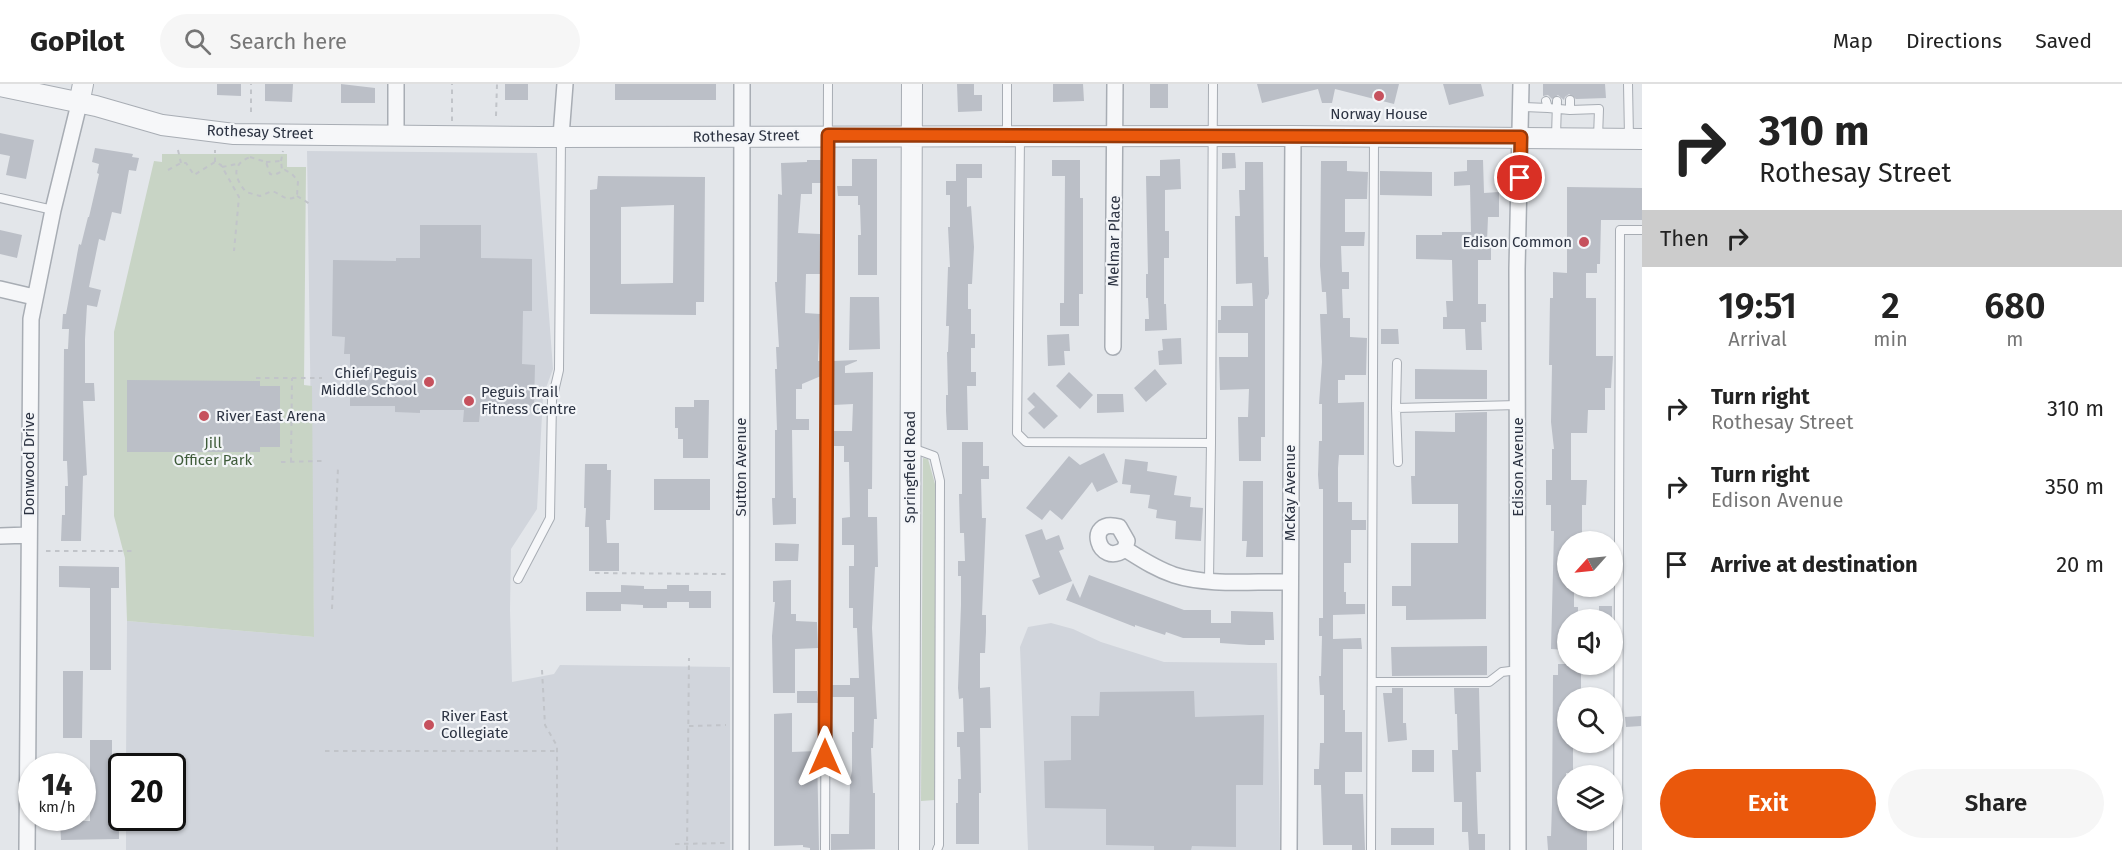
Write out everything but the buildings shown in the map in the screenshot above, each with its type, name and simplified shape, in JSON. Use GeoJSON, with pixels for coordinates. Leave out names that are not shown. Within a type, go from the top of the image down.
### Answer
{"type":"FeatureCollection","features":[{"type":"Feature","properties":{"kind":"street","name":"Donwood Drive"},"geometry":{"type":"LineString","coordinates":[[27,850],[30,344],[34,297],[83,84]]}},
{"type":"Feature","properties":{"kind":"street"},"geometry":{"type":"LineString","coordinates":[[396,84],[396,135]]}},
{"type":"Feature","properties":{"kind":"street"},"geometry":{"type":"LineString","coordinates":[[561,136],[565,84]]}},
{"type":"Feature","properties":{"kind":"street","name":"Sutton Avenue"},"geometry":{"type":"LineString","coordinates":[[741,846],[742,84]]}},
{"type":"Feature","properties":{"kind":"street","name":"Springfield Road"},"geometry":{"type":"LineString","coordinates":[[909,850],[912,84]]}},
{"type":"Feature","properties":{"kind":"street","name":"Melmar Place"},"geometry":{"type":"LineString","coordinates":[[1113,347],[1115,84]]}},
{"type":"Feature","properties":{"kind":"street","name":"Edison Avenue"},"geometry":{"type":"LineString","coordinates":[[1518,850],[1517,269],[1521,84]]}},
{"type":"Feature","properties":{"kind":"street","name":"Rothesay Street"},"geometry":{"type":"LineString","coordinates":[[0,86],[96,106],[162,125],[225,133],[452,136],[912,135],[1635,139]]}},
{"type":"Feature","properties":{"kind":"street","name":"McKay Avenue"},"geometry":{"type":"LineString","coordinates":[[1289,850],[1293,136]]}},
{"type":"Feature","properties":{"kind":"street"},"geometry":{"type":"LineString","coordinates":[[0,289],[34,297]]}},
{"type":"Feature","properties":{"kind":"street"},"geometry":{"type":"LineString","coordinates":[[0,536],[28,535]]}},
{"type":"Feature","properties":{"kind":"street"},"geometry":{"type":"LineString","coordinates":[[1125,549],[1163,570],[1186,578],[1289,582]]}},
{"type":"Feature","properties":{"kind":"lane"},"geometry":{"type":"LineString","coordinates":[[825,850],[828,84]]}},
{"type":"Feature","properties":{"kind":"lane"},"geometry":{"type":"LineString","coordinates":[[1007,84],[1013,136],[1017,433],[1026,442],[1212,443]]}},
{"type":"Feature","properties":{"kind":"lane"},"geometry":{"type":"LineString","coordinates":[[1209,580],[1212,443],[1213,84]]}},
{"type":"Feature","properties":{"kind":"lane"},"geometry":{"type":"LineString","coordinates":[[1628,84],[1635,139]]}},
{"type":"Feature","properties":{"kind":"lane"},"geometry":{"type":"LineString","coordinates":[[1570,100],[1570,110]]}},
{"type":"Feature","properties":{"kind":"lane"},"geometry":{"type":"LineString","coordinates":[[1556,137],[1557,101]]}},
{"type":"Feature","properties":{"kind":"lane"},"geometry":{"type":"LineString","coordinates":[[1521,107],[1547,104],[1557,110],[1599,109],[1598,138]]}},
{"type":"Feature","properties":{"kind":"lane"},"geometry":{"type":"LineString","coordinates":[[518,579],[550,518],[552,400],[559,370],[561,136]]}},
{"type":"Feature","properties":{"kind":"lane"},"geometry":{"type":"LineString","coordinates":[[1371,850],[1374,137]]}},
{"type":"Feature","properties":{"kind":"lane"},"geometry":{"type":"LineString","coordinates":[[0,198],[53,210]]}},
{"type":"Feature","properties":{"kind":"lane"},"geometry":{"type":"LineString","coordinates":[[1618,850],[1620,230],[1642,230]]}},
{"type":"Feature","properties":{"kind":"lane"},"geometry":{"type":"LineString","coordinates":[[1397,363],[1398,462]]}},
{"type":"Feature","properties":{"kind":"lane"},"geometry":{"type":"LineString","coordinates":[[1396,408],[1518,405]]}},
{"type":"Feature","properties":{"kind":"lane"},"geometry":{"type":"LineString","coordinates":[[910,447],[934,456],[940,481],[939,845],[937,850]]}},
{"type":"Feature","properties":{"kind":"lane"},"geometry":{"type":"LineString","coordinates":[[1372,682],[1489,682],[1502,672],[1518,670]]}},
{"type":"Feature","properties":{"kind":"path"},"geometry":{"type":"LineString","coordinates":[[251,84],[251,112]]}},
{"type":"Feature","properties":{"kind":"path"},"geometry":{"type":"LineString","coordinates":[[452,84],[452,136]]}},
{"type":"Feature","properties":{"kind":"path"},"geometry":{"type":"LineString","coordinates":[[496,84],[496,116]]}},
{"type":"Feature","properties":{"kind":"path"},"geometry":{"type":"LineString","coordinates":[[178,150],[181,163]]}},
{"type":"Feature","properties":{"kind":"path"},"geometry":{"type":"LineString","coordinates":[[215,150],[215,162]]}},
{"type":"Feature","properties":{"kind":"path"},"geometry":{"type":"LineString","coordinates":[[282,171],[283,151]]}},
{"type":"Feature","properties":{"kind":"path"},"geometry":{"type":"LineString","coordinates":[[281,161],[266,162],[250,158],[240,161],[236,168],[237,177],[246,192],[260,196],[272,191],[284,198],[292,199],[297,196]]}},
{"type":"Feature","properties":{"kind":"path"},"geometry":{"type":"LineString","coordinates":[[168,170],[181,163],[186,163],[194,175],[215,162]]}},
{"type":"Feature","properties":{"kind":"path"},"geometry":{"type":"LineString","coordinates":[[215,162],[222,167],[239,197],[234,251]]}},
{"type":"Feature","properties":{"kind":"path"},"geometry":{"type":"LineString","coordinates":[[266,162],[270,174],[274,175],[285,170],[292,174],[298,181],[297,196]]}},
{"type":"Feature","properties":{"kind":"path"},"geometry":{"type":"LineString","coordinates":[[222,167],[239,164]]}},
{"type":"Feature","properties":{"kind":"path"},"geometry":{"type":"LineString","coordinates":[[239,197],[246,192]]}},
{"type":"Feature","properties":{"kind":"path"},"geometry":{"type":"LineString","coordinates":[[297,196],[310,204]]}},
{"type":"Feature","properties":{"kind":"path"},"geometry":{"type":"LineString","coordinates":[[256,378],[322,378]]}},
{"type":"Feature","properties":{"kind":"path"},"geometry":{"type":"LineString","coordinates":[[291,378],[291,462]]}},
{"type":"Feature","properties":{"kind":"path"},"geometry":{"type":"LineString","coordinates":[[281,462],[322,461]]}},
{"type":"Feature","properties":{"kind":"path"},"geometry":{"type":"LineString","coordinates":[[332,609],[338,468]]}},
{"type":"Feature","properties":{"kind":"path"},"geometry":{"type":"LineString","coordinates":[[46,551],[133,551]]}},
{"type":"Feature","properties":{"kind":"path"},"geometry":{"type":"LineString","coordinates":[[596,573],[726,574]]}},
{"type":"Feature","properties":{"kind":"path"},"geometry":{"type":"LineString","coordinates":[[687,850],[688,658]]}},
{"type":"Feature","properties":{"kind":"path"},"geometry":{"type":"LineString","coordinates":[[542,670],[545,725],[558,751],[557,850]]}},
{"type":"Feature","properties":{"kind":"path"},"geometry":{"type":"LineString","coordinates":[[688,726],[726,726]]}},
{"type":"Feature","properties":{"kind":"path"},"geometry":{"type":"LineString","coordinates":[[325,751],[558,751]]}},
{"type":"Feature","properties":{"kind":"path"},"geometry":{"type":"LineString","coordinates":[[675,844],[741,846]]}},
{"type":"Feature","properties":{"kind":"shaded area"},"geometry":{"type":"Polygon","coordinates":[[[307,151],[537,153],[553,369],[543,396],[537,509],[511,549],[512,682],[554,674],[560,665],[730,667],[730,850],[126,850],[126,831],[186,831],[186,753],[126,753],[127,621],[314,637],[307,151]]]}},
{"type":"Feature","properties":{"kind":"shaded area"},"geometry":{"type":"Polygon","coordinates":[[[1051,623],[1164,662],[1277,663],[1280,850],[1028,850],[1020,647],[1028,627],[1051,623]]]}},
{"type":"Feature","properties":{"kind":"green space","name":"Jill Officer Park"},"geometry":{"type":"Polygon","coordinates":[[[162,154],[287,154],[287,167],[306,167],[304,385],[312,386],[314,637],[127,621],[125,558],[114,516],[114,332],[154,161],[162,162],[162,154]]]}},
{"type":"Feature","properties":{"kind":"green space"},"geometry":{"type":"Polygon","coordinates":[[[923,458],[928,459],[935,484],[935,800],[921,801],[923,458]]]}},
{"type":"Feature","properties":{"kind":"place","name":"Norway House"},"geometry":{"type":"Point","coordinates":[1379,96]}},
{"type":"Feature","properties":{"kind":"place","name":"Edison Common"},"geometry":{"type":"Point","coordinates":[1584,242]}},
{"type":"Feature","properties":{"kind":"place","name":"Chief Peguis Middle School"},"geometry":{"type":"Point","coordinates":[429,382]}},
{"type":"Feature","properties":{"kind":"place","name":"Peguis Trail Fitness Centre"},"geometry":{"type":"Point","coordinates":[469,401]}},
{"type":"Feature","properties":{"kind":"place","name":"River East Arena"},"geometry":{"type":"Point","coordinates":[204,416]}},
{"type":"Feature","properties":{"kind":"place","name":"River East Collegiate"},"geometry":{"type":"Point","coordinates":[429,725]}},
{"type":"Feature","properties":{"kind":"route"},"geometry":{"type":"LineString","coordinates":[[825,757],[828,135],[1521,137],[1520,178]]}}]}
